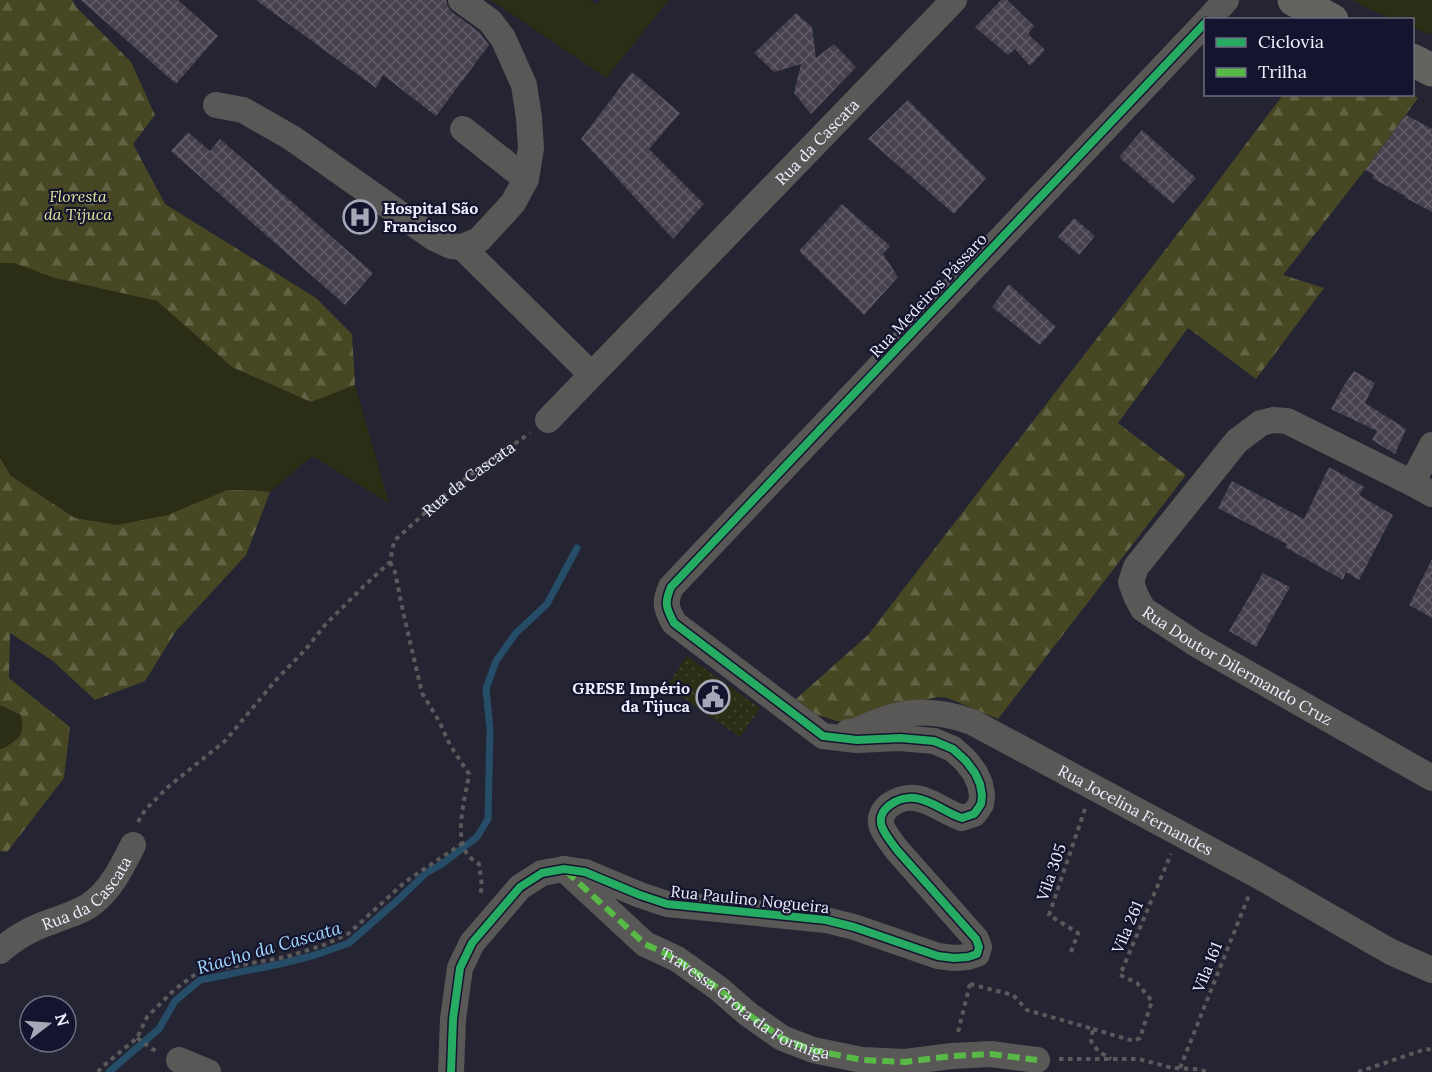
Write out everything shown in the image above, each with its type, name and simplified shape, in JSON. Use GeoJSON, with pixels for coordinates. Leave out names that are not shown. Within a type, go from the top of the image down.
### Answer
{"type":"FeatureCollection","features":[{"type":"Feature","properties":{"kind":"main road"},"geometry":{"type":"LineString","coordinates":[[1294,0],[1328,18]]}},
{"type":"Feature","properties":{"kind":"main road"},"geometry":{"type":"LineString","coordinates":[[1414,61],[1432,70]]}},
{"type":"Feature","properties":{"kind":"street"},"geometry":{"type":"LineString","coordinates":[[216,105],[243,110],[292,138],[434,238],[451,246],[462,247],[479,240],[513,203],[526,180],[531,148],[529,118],[524,86],[503,38],[490,21],[460,0]]}},
{"type":"Feature","properties":{"kind":"street","name":"Rua da Cascata"},"geometry":{"type":"LineString","coordinates":[[548,420],[954,0]]}},
{"type":"Feature","properties":{"kind":"street","name":"Rua Medeiros Pássaro"},"geometry":{"type":"LineString","coordinates":[[1210,18],[1226,0]]}},
{"type":"Feature","properties":{"kind":"street","name":"Rua Medeiros Pássaro"},"geometry":{"type":"LineString","coordinates":[[824,736],[674,622],[667,609],[667,597],[671,587],[1204,24]]}},
{"type":"Feature","properties":{"kind":"street"},"geometry":{"type":"LineString","coordinates":[[463,129],[526,180]]}},
{"type":"Feature","properties":{"kind":"street"},"geometry":{"type":"LineString","coordinates":[[462,247],[591,374]]}},
{"type":"Feature","properties":{"kind":"street","name":"Rua Doutor Dilermando Cruz"},"geometry":{"type":"LineString","coordinates":[[1422,488],[1287,421],[1273,420],[1261,423],[1237,441],[1136,567],[1131,582],[1143,609],[1196,644],[1432,778]]}},
{"type":"Feature","properties":{"kind":"street"},"geometry":{"type":"LineString","coordinates":[[1422,488],[1432,445]]}},
{"type":"Feature","properties":{"kind":"street","name":"Rua Jocelina Fernandes"},"geometry":{"type":"LineString","coordinates":[[824,736],[855,731],[896,716],[929,712],[955,716],[972,722],[1257,875],[1391,952],[1432,970]]}},
{"type":"Feature","properties":{"kind":"street"},"geometry":{"type":"LineString","coordinates":[[824,736],[858,740],[900,738],[934,741],[953,749],[975,773],[982,795],[981,804],[974,814],[962,818],[913,797],[900,799],[890,804],[882,813],[880,824],[897,850],[976,939],[979,947],[977,954]]}},
{"type":"Feature","properties":{"kind":"street","name":"Rua da Cascata"},"geometry":{"type":"LineString","coordinates":[[0,951],[34,929],[89,906],[112,883],[133,845]]}},
{"type":"Feature","properties":{"kind":"street","name":"Rua Paulino Nogueira"},"geometry":{"type":"LineString","coordinates":[[451,1072],[453,1019],[460,968],[472,943],[520,887],[542,873],[564,869],[585,872],[640,896],[666,904],[826,920],[863,930],[938,956],[954,958],[977,954]]}},
{"type":"Feature","properties":{"kind":"street","name":"Travessa Grota da Formiga"},"geometry":{"type":"LineString","coordinates":[[564,869],[645,944],[677,959],[782,1038],[813,1050],[862,1060],[906,1062],[991,1054],[1037,1060]]}},
{"type":"Feature","properties":{"kind":"street"},"geometry":{"type":"LineString","coordinates":[[179,1060],[208,1072]]}},
{"type":"Feature","properties":{"kind":"path"},"geometry":{"type":"LineString","coordinates":[[390,562],[395,572],[422,693],[450,745],[469,774],[461,829],[468,855],[479,864],[482,886],[480,897]]}},
{"type":"Feature","properties":{"kind":"path"},"geometry":{"type":"LineString","coordinates":[[99,1072],[137,1038],[147,1017],[174,990],[197,974],[286,957],[324,945],[348,934],[405,882],[463,843]]}},
{"type":"Feature","properties":{"kind":"path"},"geometry":{"type":"LineString","coordinates":[[952,1056],[977,954]]}},
{"type":"Feature","properties":{"kind":"path"},"geometry":{"type":"LineString","coordinates":[[970,984],[1013,996],[1027,1010],[1094,1029],[1091,1041],[1098,1051],[1111,1059]]}},
{"type":"Feature","properties":{"kind":"path"},"geometry":{"type":"LineString","coordinates":[[137,1038],[152,1049]]}},
{"type":"Feature","properties":{"kind":"path"},"geometry":{"type":"LineString","coordinates":[[1358,1072],[1426,1049],[1432,1050]]}},
{"type":"Feature","properties":{"kind":"path"},"geometry":{"type":"LineString","coordinates":[[1037,1060],[1139,1059],[1172,1068],[1209,1072]]}},
{"type":"Feature","properties":{"kind":"green space","name":"Floresta da Tijuca"},"geometry":{"type":"Polygon","coordinates":[[[0,0],[72,0],[76,7],[131,62],[155,115],[133,144],[165,204],[316,298],[352,334],[355,385],[311,402],[232,367],[157,301],[55,278],[14,263],[0,263],[0,0]]]}},
{"type":"Feature","properties":{"kind":"green space"},"geometry":{"type":"Polygon","coordinates":[[[491,0],[591,0],[597,5],[600,0],[669,0],[606,78],[491,0]]]}},
{"type":"Feature","properties":{"kind":"green space"},"geometry":{"type":"Polygon","coordinates":[[[1352,0],[1432,0],[1432,34],[1414,28],[1414,18],[1391,18],[1352,0]]]}},
{"type":"Feature","properties":{"kind":"green space"},"geometry":{"type":"Polygon","coordinates":[[[1282,96],[1414,96],[1418,98],[1283,275],[1324,288],[1256,379],[1188,328],[1118,423],[1186,475],[998,719],[948,698],[939,697],[892,706],[844,723],[817,715],[796,699],[868,635],[1282,96]]]}},
{"type":"Feature","properties":{"kind":"green space"},"geometry":{"type":"Polygon","coordinates":[[[14,262],[55,278],[157,301],[232,367],[311,402],[355,385],[389,503],[312,456],[270,492],[227,490],[168,515],[117,525],[75,518],[11,476],[0,458],[0,263],[14,262]]]}},
{"type":"Feature","properties":{"kind":"green space"},"geometry":{"type":"Polygon","coordinates":[[[0,458],[11,476],[75,518],[117,525],[168,515],[227,490],[270,492],[246,555],[176,631],[145,681],[95,700],[53,661],[10,633],[9,678],[70,727],[64,778],[7,852],[0,851],[0,749],[19,736],[22,722],[21,715],[0,705],[0,458]]]}},
{"type":"Feature","properties":{"kind":"green space","name":"GRESE Império da Tijuca"},"geometry":{"type":"Polygon","coordinates":[[[687,656],[760,708],[740,737],[667,686],[687,656]]]}},
{"type":"Feature","properties":{"kind":"green space"},"geometry":{"type":"Polygon","coordinates":[[[0,705],[21,715],[22,722],[19,736],[2,749],[0,749],[0,705]]]}},
{"type":"Feature","properties":{"kind":"building"},"geometry":{"type":"Polygon","coordinates":[[[81,0],[178,0],[218,36],[176,84],[81,0]]]}},
{"type":"Feature","properties":{"kind":"building"},"geometry":{"type":"Polygon","coordinates":[[[256,0],[446,0],[452,12],[479,32],[489,45],[436,116],[383,75],[376,88],[256,0]]]}},
{"type":"Feature","properties":{"kind":"building"},"geometry":{"type":"Polygon","coordinates":[[[1001,0],[1007,0],[1034,26],[1028,34],[1045,50],[1030,66],[1015,49],[1008,55],[975,27],[1001,0]]]}},
{"type":"Feature","properties":{"kind":"building"},"geometry":{"type":"Polygon","coordinates":[[[796,13],[812,27],[816,58],[834,44],[856,67],[811,114],[794,93],[801,64],[774,72],[754,53],[796,13]]]}},
{"type":"Feature","properties":{"kind":"building"},"geometry":{"type":"Polygon","coordinates":[[[632,72],[680,113],[649,149],[704,204],[673,239],[581,139],[632,72]]]}},
{"type":"Feature","properties":{"kind":"building"},"geometry":{"type":"Polygon","coordinates":[[[908,100],[986,178],[954,214],[868,139],[908,100]]]}},
{"type":"Feature","properties":{"kind":"building"},"geometry":{"type":"Polygon","coordinates":[[[1406,115],[1432,129],[1432,212],[1372,178],[1374,175],[1365,170],[1406,115]]]}},
{"type":"Feature","properties":{"kind":"building"},"geometry":{"type":"Polygon","coordinates":[[[1142,130],[1196,178],[1173,204],[1119,157],[1142,130]]]}},
{"type":"Feature","properties":{"kind":"building"},"geometry":{"type":"Polygon","coordinates":[[[188,132],[210,151],[220,139],[373,273],[345,305],[171,151],[188,132]]]}},
{"type":"Feature","properties":{"kind":"building"},"geometry":{"type":"Polygon","coordinates":[[[842,204],[890,246],[883,254],[898,277],[864,315],[799,251],[842,204]]]}},
{"type":"Feature","properties":{"kind":"building"},"geometry":{"type":"Polygon","coordinates":[[[1074,218],[1095,236],[1079,255],[1058,237],[1074,218]]]}},
{"type":"Feature","properties":{"kind":"building"},"geometry":{"type":"Polygon","coordinates":[[[1009,284],[1056,327],[1040,345],[992,307],[1009,284]]]}},
{"type":"Feature","properties":{"kind":"building"},"geometry":{"type":"Polygon","coordinates":[[[1354,371],[1375,383],[1365,403],[1406,429],[1395,454],[1372,440],[1377,431],[1331,409],[1354,371]]]}},
{"type":"Feature","properties":{"kind":"building"},"geometry":{"type":"Polygon","coordinates":[[[1329,467],[1364,487],[1359,495],[1393,515],[1359,580],[1346,572],[1343,580],[1285,547],[1287,544],[1218,508],[1232,481],[1304,519],[1329,467]]]}},
{"type":"Feature","properties":{"kind":"building"},"geometry":{"type":"Polygon","coordinates":[[[1432,559],[1432,618],[1409,605],[1432,559]]]}},
{"type":"Feature","properties":{"kind":"building"},"geometry":{"type":"Polygon","coordinates":[[[1263,573],[1290,587],[1256,647],[1229,631],[1263,573]]]}},
{"type":"Feature","properties":{"kind":"waterway","name":"Riacho da Cascata"},"geometry":{"type":"LineString","coordinates":[[109,1072],[159,1029],[175,1001],[200,980],[280,964],[349,943],[426,873],[442,864],[477,837],[488,819],[490,729],[486,689],[496,661],[516,633],[547,604],[577,548]]}},
{"type":"Feature","properties":{"kind":"marked path"},"geometry":{"type":"LineString","coordinates":[[566,871],[645,944],[677,959],[782,1038],[813,1050],[862,1060],[905,1062],[991,1054],[1037,1060]]}},
{"type":"Feature","properties":{"kind":"cycle path"},"geometry":{"type":"LineString","coordinates":[[451,1072],[453,1019],[460,968],[472,943],[520,887],[542,873],[564,869],[585,872],[667,904],[826,920],[854,927],[938,956],[954,958],[977,954],[979,947],[976,939],[897,850],[885,833],[881,821],[885,809],[902,799],[909,798],[927,801],[962,818],[974,814],[981,804],[982,795],[975,773],[966,761],[953,749],[934,741],[900,738],[857,740],[823,736],[674,623],[668,609],[667,597],[671,587],[1204,24]]}},
{"type":"Feature","properties":{"kind":"place","name":"Hospital São Francisco"},"geometry":{"type":"Point","coordinates":[360,217]}},
{"type":"Feature","properties":{"kind":"place","name":"GRESE Império da Tijuca"},"geometry":{"type":"Point","coordinates":[713,697]}}]}
